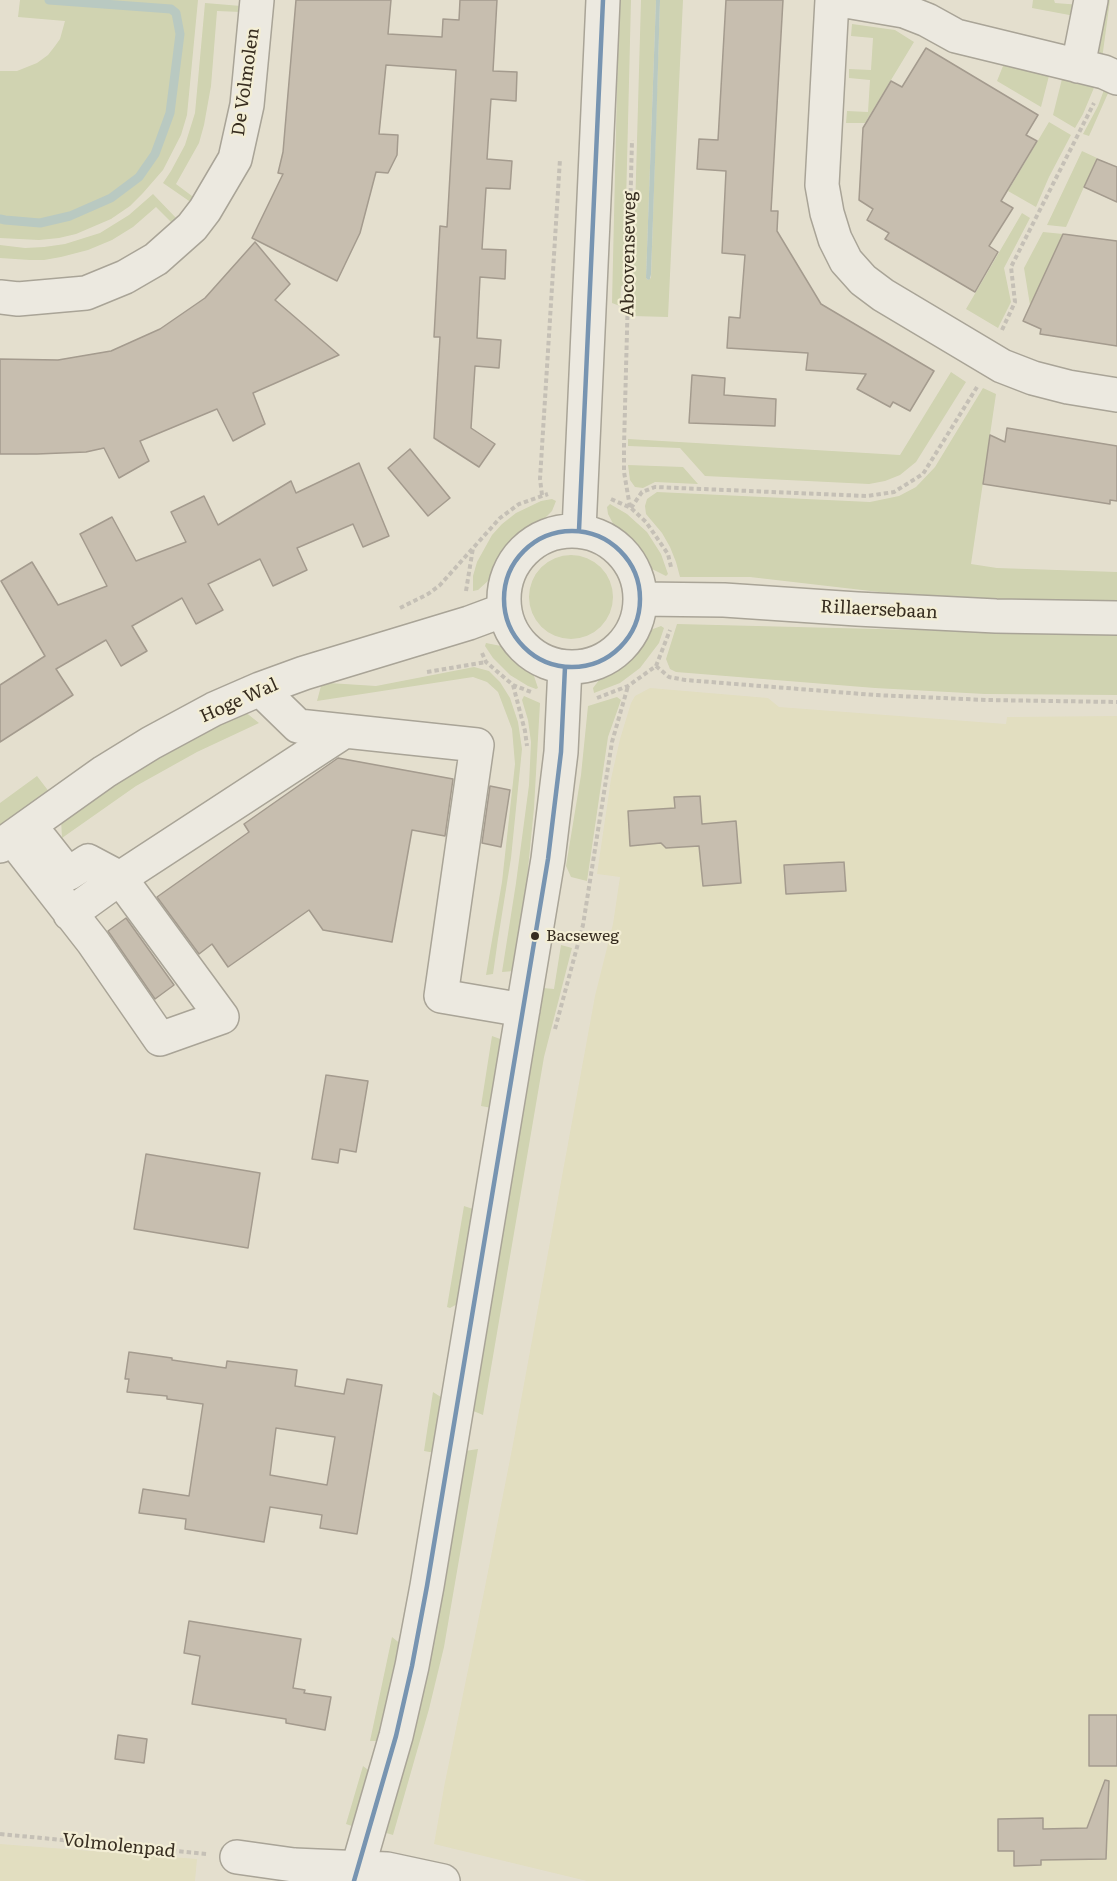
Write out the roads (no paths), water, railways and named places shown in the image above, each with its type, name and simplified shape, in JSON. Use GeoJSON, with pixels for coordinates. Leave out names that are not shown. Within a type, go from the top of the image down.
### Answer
{"type":"FeatureCollection","features":[{"type":"Feature","properties":{"kind":"street","name":"De Volmolen"},"geometry":{"type":"LineString","coordinates":[[0,297],[18,299],[86,293],[125,277],[156,259],[192,227],[205,210],[234,159],[247,105],[257,0]]}},
{"type":"Feature","properties":{"kind":"street","name":"Abcovenseweg"},"geometry":{"type":"LineString","coordinates":[[579,530],[603,0]]}},
{"type":"Feature","properties":{"kind":"street"},"geometry":{"type":"LineString","coordinates":[[832,0],[822,185],[835,239],[846,261],[863,280],[883,295],[1002,366],[1041,381],[1117,395]]}},
{"type":"Feature","properties":{"kind":"street"},"geometry":{"type":"LineString","coordinates":[[840,0],[904,11],[965,39],[1104,72],[1117,78]]}},
{"type":"Feature","properties":{"kind":"street"},"geometry":{"type":"LineString","coordinates":[[1078,66],[1091,0]]}},
{"type":"Feature","properties":{"kind":"street"},"geometry":{"type":"LineString","coordinates":[[579,530],[603,537],[623,553],[636,574],[640,599],[636,621],[626,641],[609,656],[588,665],[565,667],[544,661],[525,649],[511,631],[504,610],[504,585],[513,562],[531,543],[554,532],[579,530]]}},
{"type":"Feature","properties":{"kind":"street","name":"Rillaersebaan"},"geometry":{"type":"LineString","coordinates":[[640,599],[724,600],[996,616],[1117,618]]}},
{"type":"Feature","properties":{"kind":"street","name":"Hoge Wal"},"geometry":{"type":"LineString","coordinates":[[14,836],[104,772],[151,742],[214,710],[260,689],[304,673],[469,623],[504,610]]}},
{"type":"Feature","properties":{"kind":"street"},"geometry":{"type":"LineString","coordinates":[[355,1875],[396,1736],[412,1666],[455,1421],[548,859],[557,795],[565,701],[565,667]]}},
{"type":"Feature","properties":{"kind":"street"},"geometry":{"type":"LineString","coordinates":[[260,689],[298,726],[477,745],[441,996],[523,1010]]}},
{"type":"Feature","properties":{"kind":"street"},"geometry":{"type":"LineString","coordinates":[[70,914],[120,878],[345,731]]}},
{"type":"Feature","properties":{"kind":"street"},"geometry":{"type":"LineString","coordinates":[[14,836],[68,874],[88,861],[120,878],[222,1017],[160,1039],[93,942],[14,836]]}},
{"type":"Feature","properties":{"kind":"street"},"geometry":{"type":"LineString","coordinates":[[237,1857],[267,1872],[355,1875],[387,1869],[443,1881]]}},
{"type":"Feature","properties":{"kind":"waterway"},"geometry":{"type":"LineString","coordinates":[[0,219],[40,223],[70,216],[111,198],[139,177],[155,154],[170,113],[180,34],[176,13],[171,9],[49,0]]}},
{"type":"Feature","properties":{"kind":"place","name":"Bacseweg"},"geometry":{"type":"Point","coordinates":[535,936]}}]}
